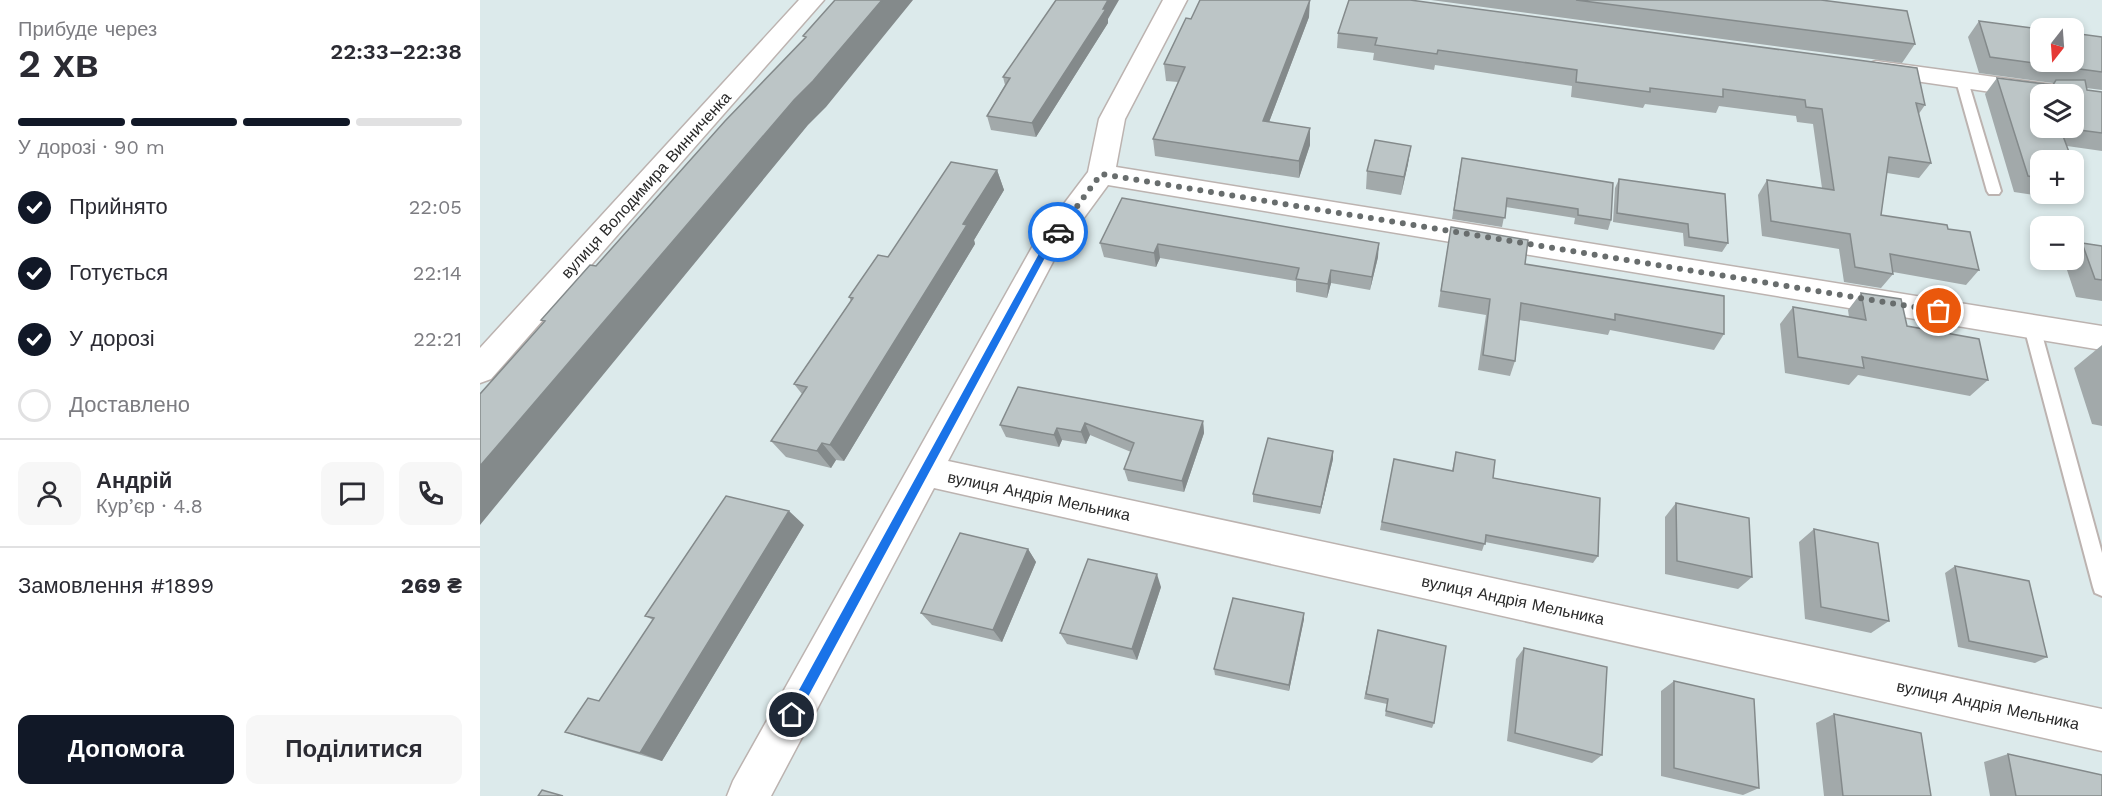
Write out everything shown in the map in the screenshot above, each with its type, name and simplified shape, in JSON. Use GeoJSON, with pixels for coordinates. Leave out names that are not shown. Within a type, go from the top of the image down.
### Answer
{"type":"FeatureCollection","features":[{"type":"Feature","properties":{"kind":"street","name":"вулиця Володимира Винниченка"},"geometry":{"type":"LineString","coordinates":[[480,370],[812,0]]}},
{"type":"Feature","properties":{"kind":"street"},"geometry":{"type":"LineString","coordinates":[[748,796],[1045,250],[1101,174],[1112,119],[1175,0]]}},
{"type":"Feature","properties":{"kind":"street"},"geometry":{"type":"LineString","coordinates":[[1856,67],[2030,90]]}},
{"type":"Feature","properties":{"kind":"street"},"geometry":{"type":"LineString","coordinates":[[1101,174],[2102,338]]}},
{"type":"Feature","properties":{"kind":"street","name":"вулиця Андрія Мельника"},"geometry":{"type":"LineString","coordinates":[[925,471],[2102,730]]}},
{"type":"Feature","properties":{"kind":"lane"},"geometry":{"type":"LineString","coordinates":[[1962,81],[1994,191]]}},
{"type":"Feature","properties":{"kind":"lane"},"geometry":{"type":"LineString","coordinates":[[2032,327],[2102,586]]}},
{"type":"Feature","properties":{"kind":"building"},"geometry":{"type":"Polygon","coordinates":[[[835,0],[882,0],[480,466],[480,394],[545,321],[541,320],[590,265],[596,266],[725,121],[806,37],[803,36],[835,0]]]}},
{"type":"Feature","properties":{"kind":"building"},"geometry":{"type":"Polygon","coordinates":[[[1056,0],[1108,0],[1103,9],[1106,9],[1032,123],[987,116],[1010,78],[1003,77],[1056,0]]]}},
{"type":"Feature","properties":{"kind":"building"},"geometry":{"type":"Polygon","coordinates":[[[1200,0],[1310,0],[1263,121],[1310,128],[1299,161],[1153,139],[1185,67],[1164,64],[1186,18],[1191,19],[1200,0]]]}},
{"type":"Feature","properties":{"kind":"building"},"geometry":{"type":"Polygon","coordinates":[[[1349,0],[1410,0],[1917,68],[1925,105],[1916,103],[1931,163],[1889,157],[1881,215],[1947,225],[1948,229],[1970,232],[1979,270],[1890,254],[1893,274],[1855,267],[1850,234],[1771,221],[1767,180],[1834,190],[1822,109],[1806,107],[1805,100],[1723,89],[1723,97],[1650,88],[1650,92],[1576,82],[1577,70],[1438,50],[1437,54],[1375,45],[1377,38],[1338,33],[1349,0]]]}},
{"type":"Feature","properties":{"kind":"building"},"geometry":{"type":"Polygon","coordinates":[[[1576,0],[1821,0],[1907,11],[1915,44],[1576,0]]]}},
{"type":"Feature","properties":{"kind":"building"},"geometry":{"type":"Polygon","coordinates":[[[1979,21],[2030,28],[2030,62],[1990,57],[1979,21]]]}},
{"type":"Feature","properties":{"kind":"building"},"geometry":{"type":"Polygon","coordinates":[[[2084,35],[2102,37],[2102,72],[2084,70],[2084,35]]]}},
{"type":"Feature","properties":{"kind":"building"},"geometry":{"type":"Polygon","coordinates":[[[1997,78],[2045,84],[2030,84],[2030,138],[2064,138],[2068,150],[2030,150],[2030,176],[1997,78]]]}},
{"type":"Feature","properties":{"kind":"building"},"geometry":{"type":"Polygon","coordinates":[[[2056,80],[2085,80],[2087,90],[2102,92],[2102,133],[2084,131],[2084,84],[2054,84],[2056,80]]]}},
{"type":"Feature","properties":{"kind":"building"},"geometry":{"type":"Polygon","coordinates":[[[1375,140],[1411,146],[1404,177],[1367,171],[1375,140]]]}},
{"type":"Feature","properties":{"kind":"building"},"geometry":{"type":"Polygon","coordinates":[[[1462,158],[1613,183],[1611,220],[1578,215],[1578,209],[1507,198],[1505,218],[1454,210],[1462,158]]]}},
{"type":"Feature","properties":{"kind":"building"},"geometry":{"type":"Polygon","coordinates":[[[951,162],[997,170],[963,224],[967,225],[830,445],[822,443],[817,451],[771,441],[807,387],[794,384],[853,298],[849,297],[878,255],[888,257],[951,162]]]}},
{"type":"Feature","properties":{"kind":"building"},"geometry":{"type":"Polygon","coordinates":[[[1619,179],[1725,194],[1728,243],[1689,237],[1688,224],[1617,213],[1619,179]]]}},
{"type":"Feature","properties":{"kind":"building"},"geometry":{"type":"Polygon","coordinates":[[[1122,198],[1379,243],[1372,277],[1331,270],[1328,284],[1296,279],[1299,268],[1158,244],[1154,253],[1100,243],[1122,198]]]}},
{"type":"Feature","properties":{"kind":"building"},"geometry":{"type":"Polygon","coordinates":[[[1451,227],[1528,240],[1525,264],[1724,296],[1724,334],[1615,314],[1615,320],[1521,303],[1515,361],[1483,355],[1490,299],[1441,291],[1451,227]]]}},
{"type":"Feature","properties":{"kind":"building"},"geometry":{"type":"Polygon","coordinates":[[[2084,243],[2102,246],[2102,280],[2095,279],[2084,243]]]}},
{"type":"Feature","properties":{"kind":"building"},"geometry":{"type":"Polygon","coordinates":[[[1861,293],[1901,299],[1907,326],[1979,339],[1988,380],[1862,357],[1864,368],[1798,357],[1793,307],[1866,320],[1861,293]]]}},
{"type":"Feature","properties":{"kind":"building"},"geometry":{"type":"Polygon","coordinates":[[[1018,387],[1203,421],[1182,481],[1124,469],[1134,443],[1085,423],[1081,432],[1057,428],[1054,435],[1000,425],[1018,387]]]}},
{"type":"Feature","properties":{"kind":"building"},"geometry":{"type":"Polygon","coordinates":[[[1268,438],[1333,451],[1321,507],[1253,494],[1268,438]]]}},
{"type":"Feature","properties":{"kind":"building"},"geometry":{"type":"Polygon","coordinates":[[[1456,452],[1495,460],[1493,478],[1600,498],[1598,556],[1486,535],[1485,544],[1382,522],[1394,459],[1453,471],[1456,452]]]}},
{"type":"Feature","properties":{"kind":"building"},"geometry":{"type":"Polygon","coordinates":[[[726,496],[789,511],[640,753],[565,732],[588,698],[599,701],[654,618],[645,616],[726,496]]]}},
{"type":"Feature","properties":{"kind":"building"},"geometry":{"type":"Polygon","coordinates":[[[1676,503],[1749,518],[1752,577],[1677,561],[1676,503]]]}},
{"type":"Feature","properties":{"kind":"building"},"geometry":{"type":"Polygon","coordinates":[[[1814,529],[1878,543],[1889,621],[1821,607],[1814,529]]]}},
{"type":"Feature","properties":{"kind":"building"},"geometry":{"type":"Polygon","coordinates":[[[960,533],[1028,549],[993,630],[921,613],[960,533]]]}},
{"type":"Feature","properties":{"kind":"building"},"geometry":{"type":"Polygon","coordinates":[[[1088,559],[1157,574],[1132,649],[1060,633],[1088,559]]]}},
{"type":"Feature","properties":{"kind":"building"},"geometry":{"type":"Polygon","coordinates":[[[1955,566],[2029,581],[2047,657],[1969,641],[1955,566]]]}},
{"type":"Feature","properties":{"kind":"building"},"geometry":{"type":"Polygon","coordinates":[[[1233,598],[1304,613],[1289,685],[1214,669],[1233,598]]]}},
{"type":"Feature","properties":{"kind":"building"},"geometry":{"type":"Polygon","coordinates":[[[1378,630],[1446,646],[1434,723],[1386,711],[1388,699],[1366,694],[1378,630]]]}},
{"type":"Feature","properties":{"kind":"building"},"geometry":{"type":"Polygon","coordinates":[[[1524,648],[1607,667],[1602,755],[1515,733],[1524,648]]]}},
{"type":"Feature","properties":{"kind":"building"},"geometry":{"type":"Polygon","coordinates":[[[1674,681],[1754,699],[1759,788],[1674,768],[1674,681]]]}},
{"type":"Feature","properties":{"kind":"building"},"geometry":{"type":"Polygon","coordinates":[[[1834,714],[1921,733],[1931,796],[1843,796],[1834,714]]]}},
{"type":"Feature","properties":{"kind":"building"},"geometry":{"type":"Polygon","coordinates":[[[2008,754],[2102,775],[2102,796],[2016,796],[2008,754]]]}},
{"type":"Feature","properties":{"kind":"building"},"geometry":{"type":"Polygon","coordinates":[[[542,790],[563,796],[538,796],[542,790]]]}},
{"type":"Feature","properties":{"kind":"way so far"},"geometry":{"type":"LineString","coordinates":[[1058,232],[1101,174],[1939,311]]}},
{"type":"Feature","properties":{"kind":"route"},"geometry":{"type":"LineString","coordinates":[[792,715],[1045,250],[1058,232]]}}]}
